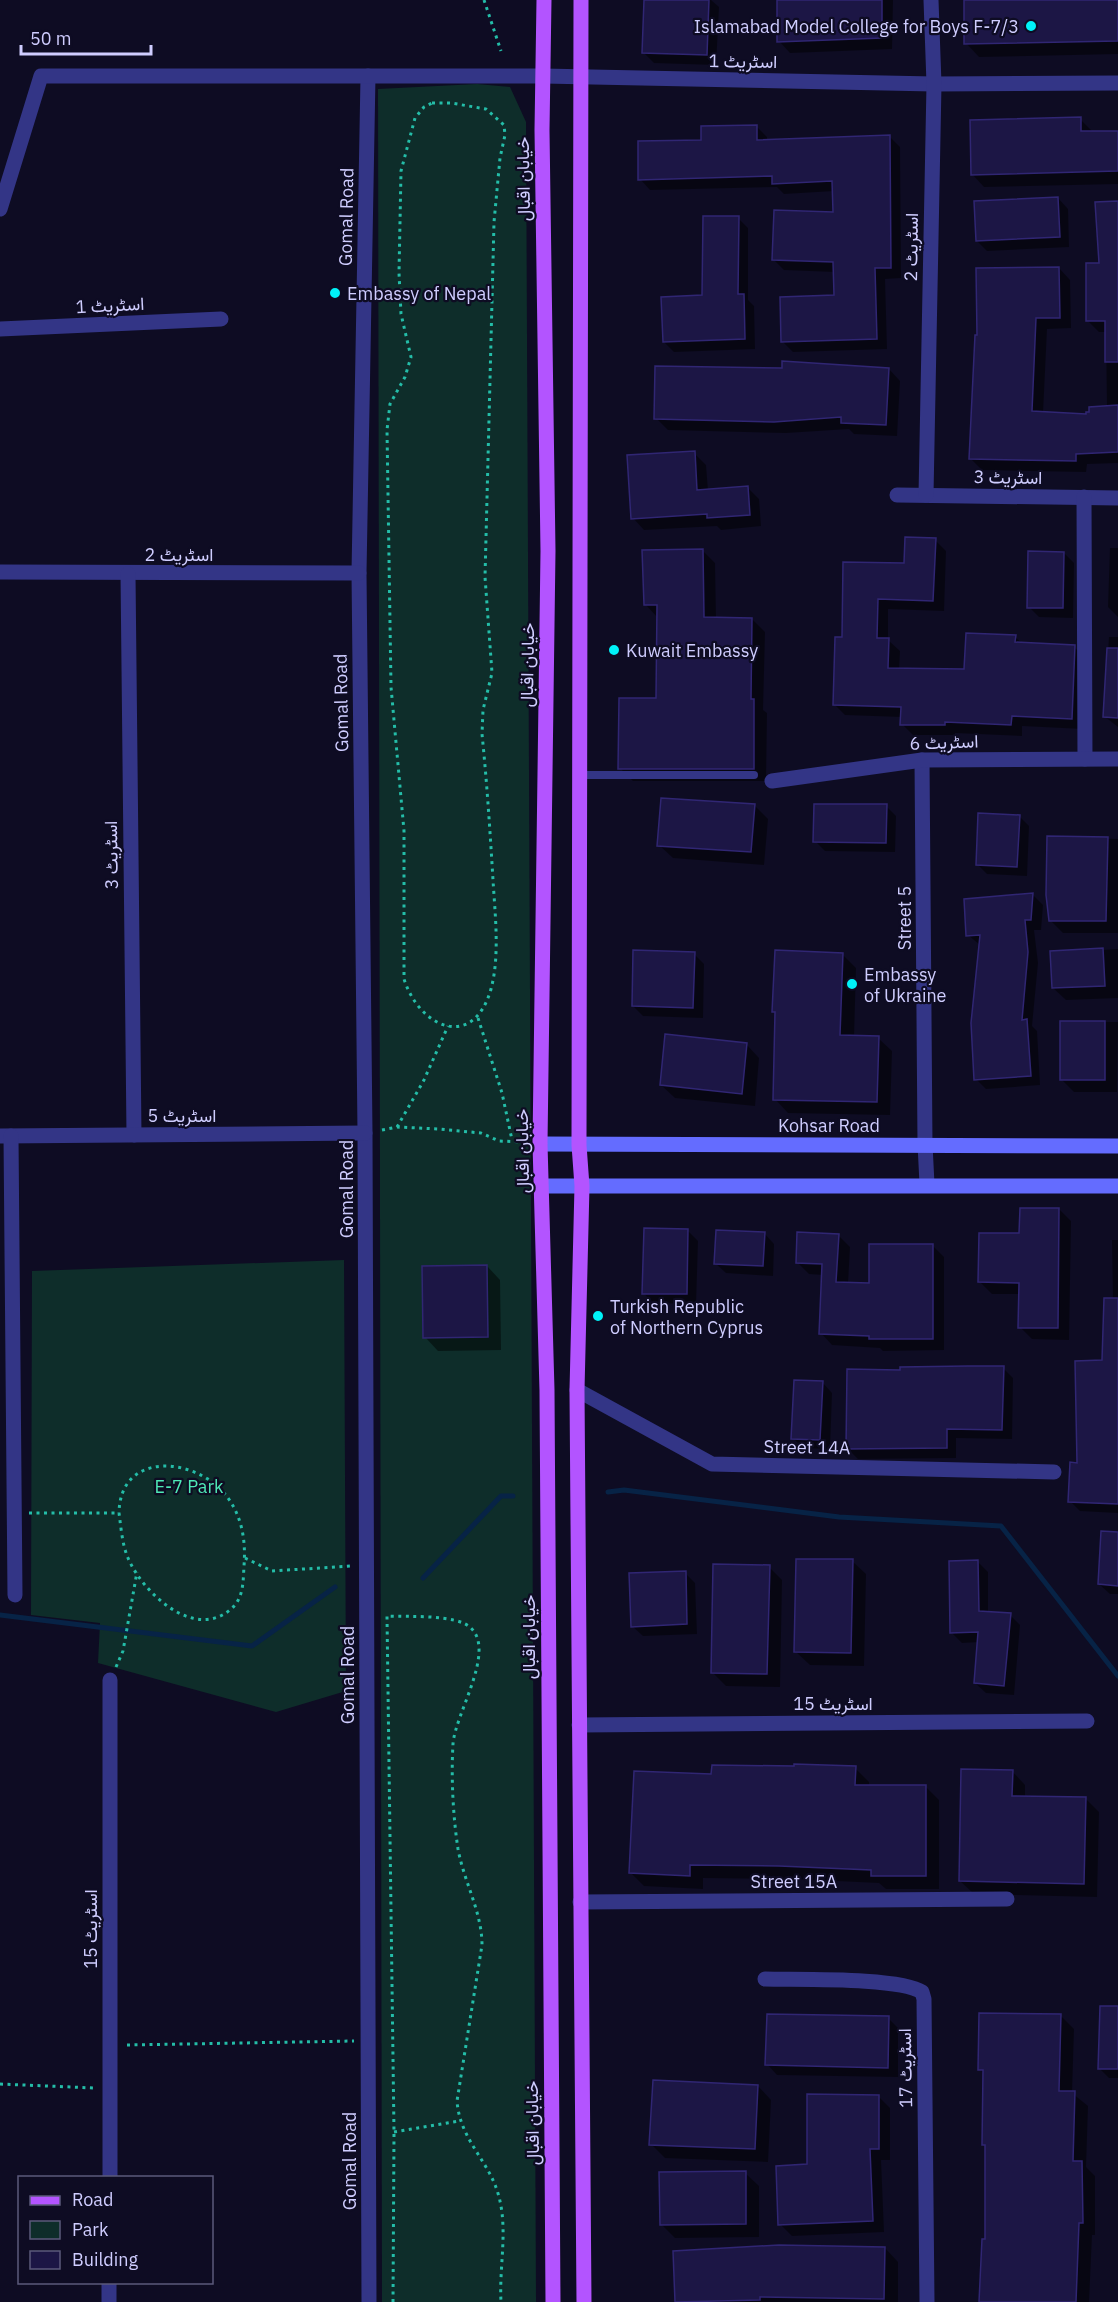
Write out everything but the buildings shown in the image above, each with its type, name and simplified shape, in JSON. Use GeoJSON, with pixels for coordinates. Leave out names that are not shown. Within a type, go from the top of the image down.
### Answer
{"type":"FeatureCollection","features":[{"type":"Feature","properties":{"kind":"main road","name":"خیابان اقبال"},"geometry":{"type":"LineString","coordinates":[[544,0],[548,551],[540,1144],[547,1390],[553,2302]]}},
{"type":"Feature","properties":{"kind":"main road"},"geometry":{"type":"LineString","coordinates":[[581,0],[579,1145],[582,1186],[578,1390],[584,2302]]}},
{"type":"Feature","properties":{"kind":"street","name":"اسٹریٹ 2"},"geometry":{"type":"LineString","coordinates":[[926,495],[934,84],[931,0]]}},
{"type":"Feature","properties":{"kind":"street","name":"اسٹریٹ 1"},"geometry":{"type":"LineString","coordinates":[[0,209],[41,76],[543,76],[934,84],[1118,83]]}},
{"type":"Feature","properties":{"kind":"street","name":"Gomal Road"},"geometry":{"type":"LineString","coordinates":[[368,76],[359,573],[365,1133],[369,2302]]}},
{"type":"Feature","properties":{"kind":"street","name":"اسٹریٹ 1"},"geometry":{"type":"LineString","coordinates":[[0,329],[221,319]]}},
{"type":"Feature","properties":{"kind":"street","name":"اسٹریٹ 3"},"geometry":{"type":"LineString","coordinates":[[897,495],[1118,498]]}},
{"type":"Feature","properties":{"kind":"street"},"geometry":{"type":"LineString","coordinates":[[1084,497],[1085,759]]}},
{"type":"Feature","properties":{"kind":"street","name":"اسٹریٹ 2"},"geometry":{"type":"LineString","coordinates":[[0,572],[359,573]]}},
{"type":"Feature","properties":{"kind":"street","name":"اسٹریٹ 3"},"geometry":{"type":"LineString","coordinates":[[128,574],[134,1135]]}},
{"type":"Feature","properties":{"kind":"street","name":"اسٹریٹ 6"},"geometry":{"type":"LineString","coordinates":[[772,781],[922,760],[1118,759]]}},
{"type":"Feature","properties":{"kind":"street","name":"Street 5"},"geometry":{"type":"LineString","coordinates":[[922,760],[927,1184]]}},
{"type":"Feature","properties":{"kind":"street","name":"اسٹریٹ 5"},"geometry":{"type":"LineString","coordinates":[[5,1136],[365,1133]]}},
{"type":"Feature","properties":{"kind":"street"},"geometry":{"type":"LineString","coordinates":[[5,1136],[6,1400],[15,1514],[15,1595]]}},
{"type":"Feature","properties":{"kind":"street","name":"Kohsar Road"},"geometry":{"type":"LineString","coordinates":[[540,1144],[1118,1146]]}},
{"type":"Feature","properties":{"kind":"street"},"geometry":{"type":"LineString","coordinates":[[541,1186],[927,1184],[1118,1186]]}},
{"type":"Feature","properties":{"kind":"street","name":"Street 14A"},"geometry":{"type":"LineString","coordinates":[[578,1390],[712,1464],[1054,1472]]}},
{"type":"Feature","properties":{"kind":"street","name":"اسٹریٹ 15"},"geometry":{"type":"LineString","coordinates":[[110,1680],[110,2176]]}},
{"type":"Feature","properties":{"kind":"street","name":"اسٹریٹ 15"},"geometry":{"type":"LineString","coordinates":[[579,1725],[1087,1721]]}},
{"type":"Feature","properties":{"kind":"street","name":"Street 15A"},"geometry":{"type":"LineString","coordinates":[[580,1902],[1007,1899]]}},
{"type":"Feature","properties":{"kind":"street","name":"اسٹریٹ 17"},"geometry":{"type":"LineString","coordinates":[[765,1979],[861,1982],[906,1986],[922,1992],[924,1998],[927,2302]]}},
{"type":"Feature","properties":{"kind":"street"},"geometry":{"type":"LineString","coordinates":[[109,2284],[109,2302]]}},
{"type":"Feature","properties":{"kind":"lane"},"geometry":{"type":"LineString","coordinates":[[579,775],[754,775]]}},
{"type":"Feature","properties":{"kind":"path"},"geometry":{"type":"LineString","coordinates":[[484,0],[501,51]]}},
{"type":"Feature","properties":{"kind":"path"},"geometry":{"type":"LineString","coordinates":[[432,103],[452,103],[486,109],[495,114],[504,125],[505,135],[500,158],[494,222],[485,577],[492,673],[483,710],[482,734],[495,915],[494,962],[492,987],[478,1018],[466,1026],[448,1026],[424,1015],[409,997],[404,979],[404,831],[391,687],[388,421],[390,404],[405,377],[411,357],[400,314],[401,171],[415,118],[424,107],[432,103]]}},
{"type":"Feature","properties":{"kind":"path"},"geometry":{"type":"LineString","coordinates":[[478,1018],[502,1093],[512,1140]]}},
{"type":"Feature","properties":{"kind":"path"},"geometry":{"type":"LineString","coordinates":[[397,1128],[424,1080],[448,1026]]}},
{"type":"Feature","properties":{"kind":"path"},"geometry":{"type":"LineString","coordinates":[[365,1133],[397,1128],[481,1133],[499,1141],[512,1140],[540,1144]]}},
{"type":"Feature","properties":{"kind":"path"},"geometry":{"type":"LineString","coordinates":[[162,1465],[186,1470],[215,1484],[228,1498],[244,1535],[245,1558],[242,1594],[227,1612],[200,1621],[173,1611],[137,1572],[128,1558],[119,1513],[119,1501],[123,1491],[137,1472],[146,1467],[162,1465]]}},
{"type":"Feature","properties":{"kind":"path"},"geometry":{"type":"LineString","coordinates":[[15,1514],[119,1513]]}},
{"type":"Feature","properties":{"kind":"path"},"geometry":{"type":"LineString","coordinates":[[245,1558],[272,1570],[366,1565]]}},
{"type":"Feature","properties":{"kind":"path"},"geometry":{"type":"LineString","coordinates":[[123,1651],[126,1623],[137,1572]]}},
{"type":"Feature","properties":{"kind":"path"},"geometry":{"type":"LineString","coordinates":[[393,2302],[394,2132],[387,1616],[460,1621],[472,1629],[480,1652],[472,1685],[454,1729],[452,1759],[458,1848],[482,1930],[482,1945],[459,2082],[459,2121],[493,2180],[499,2196],[503,2222],[501,2302]]}},
{"type":"Feature","properties":{"kind":"path"},"geometry":{"type":"LineString","coordinates":[[110,2045],[368,2041]]}},
{"type":"Feature","properties":{"kind":"path"},"geometry":{"type":"LineString","coordinates":[[0,2084],[110,2088]]}},
{"type":"Feature","properties":{"kind":"path"},"geometry":{"type":"LineString","coordinates":[[394,2132],[459,2121]]}},
{"type":"Feature","properties":{"kind":"green space"},"geometry":{"type":"Polygon","coordinates":[[[477,84],[510,87],[526,122],[536,2302],[382,2302],[378,89],[477,84]]]}},
{"type":"Feature","properties":{"kind":"green space","name":"E-7 Park"},"geometry":{"type":"Polygon","coordinates":[[[344,1260],[346,1691],[276,1712],[98,1663],[100,1623],[31,1615],[32,1271],[344,1260]]]}},
{"type":"Feature","properties":{"kind":"waterway"},"geometry":{"type":"LineString","coordinates":[[608,1492],[624,1490],[839,1517],[1001,1526],[1118,1676]]}},
{"type":"Feature","properties":{"kind":"waterway"},"geometry":{"type":"LineString","coordinates":[[423,1578],[501,1496],[513,1496]]}},
{"type":"Feature","properties":{"kind":"waterway"},"geometry":{"type":"LineString","coordinates":[[0,1615],[252,1646],[335,1587]]}},
{"type":"Feature","properties":{"kind":"place","name":"Islamabad Model College for Boys F-7/3"},"geometry":{"type":"Point","coordinates":[1031,26]}},
{"type":"Feature","properties":{"kind":"place","name":"Embassy of Nepal"},"geometry":{"type":"Point","coordinates":[335,293]}},
{"type":"Feature","properties":{"kind":"place","name":"Kuwait Embassy"},"geometry":{"type":"Point","coordinates":[614,650]}},
{"type":"Feature","properties":{"kind":"place","name":"Embassy of Ukraine"},"geometry":{"type":"Point","coordinates":[852,984]}},
{"type":"Feature","properties":{"kind":"place","name":"Turkish Republic of Northern Cyprus"},"geometry":{"type":"Point","coordinates":[598,1316]}}]}
